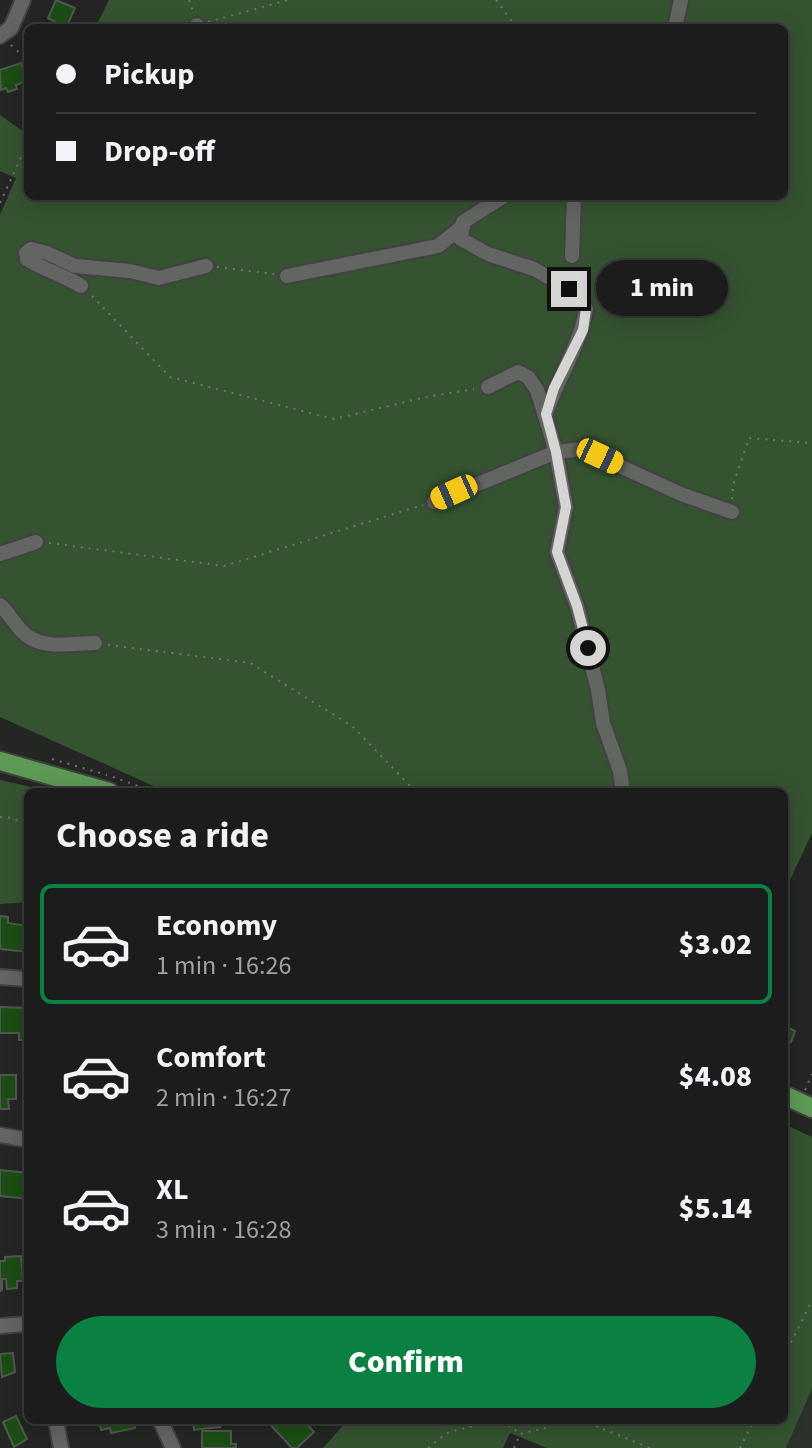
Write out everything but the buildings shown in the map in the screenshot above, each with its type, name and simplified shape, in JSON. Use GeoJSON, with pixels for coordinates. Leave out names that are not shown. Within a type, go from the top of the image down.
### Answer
{"type":"FeatureCollection","features":[{"type":"Feature","properties":{"kind":"main road"},"geometry":{"type":"LineString","coordinates":[[0,761],[95,788]]}},
{"type":"Feature","properties":{"kind":"main road"},"geometry":{"type":"LineString","coordinates":[[788,1097],[812,1108]]}},
{"type":"Feature","properties":{"kind":"street"},"geometry":{"type":"LineString","coordinates":[[1,36],[11,28],[23,0]]}},
{"type":"Feature","properties":{"kind":"street"},"geometry":{"type":"LineString","coordinates":[[676,24],[681,0]]}},
{"type":"Feature","properties":{"kind":"street"},"geometry":{"type":"LineString","coordinates":[[498,200],[463,222],[461,239],[488,254],[534,269],[569,289],[586,309],[583,330],[554,388],[546,414]]}},
{"type":"Feature","properties":{"kind":"street"},"geometry":{"type":"LineString","coordinates":[[572,256],[574,200]]}},
{"type":"Feature","properties":{"kind":"street"},"geometry":{"type":"LineString","coordinates":[[287,276],[438,246],[463,226]]}},
{"type":"Feature","properties":{"kind":"street"},"geometry":{"type":"LineString","coordinates":[[81,286],[57,271],[27,259],[26,253],[38,249],[75,266],[130,271],[159,278],[206,266]]}},
{"type":"Feature","properties":{"kind":"street"},"geometry":{"type":"LineString","coordinates":[[488,387],[513,373],[523,373],[533,382],[546,414],[566,507],[557,552],[577,606],[603,723],[620,771],[622,788]]}},
{"type":"Feature","properties":{"kind":"street"},"geometry":{"type":"LineString","coordinates":[[434,502],[556,452],[582,449],[681,494],[732,512]]}},
{"type":"Feature","properties":{"kind":"street"},"geometry":{"type":"LineString","coordinates":[[0,554],[36,542]]}},
{"type":"Feature","properties":{"kind":"street"},"geometry":{"type":"LineString","coordinates":[[0,605],[25,634],[34,639],[58,645],[95,643]]}},
{"type":"Feature","properties":{"kind":"street"},"geometry":{"type":"LineString","coordinates":[[0,977],[24,979]]}},
{"type":"Feature","properties":{"kind":"street"},"geometry":{"type":"LineString","coordinates":[[0,1135],[24,1139]]}},
{"type":"Feature","properties":{"kind":"street"},"geometry":{"type":"LineString","coordinates":[[0,1326],[24,1324]]}},
{"type":"Feature","properties":{"kind":"street"},"geometry":{"type":"LineString","coordinates":[[57,1424],[61,1448]]}},
{"type":"Feature","properties":{"kind":"street"},"geometry":{"type":"LineString","coordinates":[[162,1424],[173,1448]]}},
{"type":"Feature","properties":{"kind":"path"},"geometry":{"type":"LineString","coordinates":[[203,24],[288,0]]}},
{"type":"Feature","properties":{"kind":"path"},"geometry":{"type":"LineString","coordinates":[[496,0],[513,23],[524,24]]}},
{"type":"Feature","properties":{"kind":"path"},"geometry":{"type":"LineString","coordinates":[[1,36],[24,57]]}},
{"type":"Feature","properties":{"kind":"path"},"geometry":{"type":"LineString","coordinates":[[0,203],[24,151]]}},
{"type":"Feature","properties":{"kind":"path"},"geometry":{"type":"LineString","coordinates":[[206,266],[287,276]]}},
{"type":"Feature","properties":{"kind":"path"},"geometry":{"type":"LineString","coordinates":[[81,286],[170,377],[334,419],[426,397],[488,387]]}},
{"type":"Feature","properties":{"kind":"path"},"geometry":{"type":"LineString","coordinates":[[732,512],[733,485],[749,438],[812,443]]}},
{"type":"Feature","properties":{"kind":"path"},"geometry":{"type":"LineString","coordinates":[[36,542],[224,566],[434,502]]}},
{"type":"Feature","properties":{"kind":"path"},"geometry":{"type":"LineString","coordinates":[[95,643],[250,663],[352,726],[412,788]]}},
{"type":"Feature","properties":{"kind":"path"},"geometry":{"type":"LineString","coordinates":[[0,817],[13,818],[24,825]]}},
{"type":"Feature","properties":{"kind":"path"},"geometry":{"type":"LineString","coordinates":[[788,1349],[812,1300]]}},
{"type":"Feature","properties":{"kind":"path"},"geometry":{"type":"LineString","coordinates":[[428,1448],[447,1433],[479,1424]]}},
{"type":"Feature","properties":{"kind":"path"},"geometry":{"type":"LineString","coordinates":[[507,1424],[520,1434]]}},
{"type":"Feature","properties":{"kind":"path"},"geometry":{"type":"LineString","coordinates":[[520,1434],[550,1427],[551,1424]]}},
{"type":"Feature","properties":{"kind":"path"},"geometry":{"type":"LineString","coordinates":[[591,1424],[650,1448]]}},
{"type":"Feature","properties":{"kind":"path"},"geometry":{"type":"LineString","coordinates":[[740,1448],[752,1424]]}},
{"type":"Feature","properties":{"kind":"path"},"geometry":{"type":"LineString","coordinates":[[514,1448],[520,1434]]}},
{"type":"Feature","properties":{"kind":"shaded area"},"geometry":{"type":"Polygon","coordinates":[[[812,1389],[812,1448],[786,1448],[812,1389]]]}},
{"type":"Feature","properties":{"kind":"green space"},"geometry":{"type":"Polygon","coordinates":[[[109,0],[812,0],[812,833],[788,884],[788,788],[158,788],[0,717],[0,215],[16,178],[0,171],[0,115],[24,132],[24,200],[788,200],[788,24],[97,24],[109,0]]]}},
{"type":"Feature","properties":{"kind":"green space"},"geometry":{"type":"Polygon","coordinates":[[[0,780],[36,788],[24,788],[24,902],[0,904],[0,780]]]}},
{"type":"Feature","properties":{"kind":"green space"},"geometry":{"type":"Polygon","coordinates":[[[788,1126],[812,1137],[812,1389],[786,1448],[547,1448],[510,1433],[503,1448],[323,1448],[344,1424],[788,1424],[788,1126]]]}},
{"type":"Feature","properties":{"kind":"route"},"geometry":{"type":"LineString","coordinates":[[569,289],[586,309],[583,330],[554,388],[546,414],[566,507],[557,552],[577,606],[588,648]]}}]}
